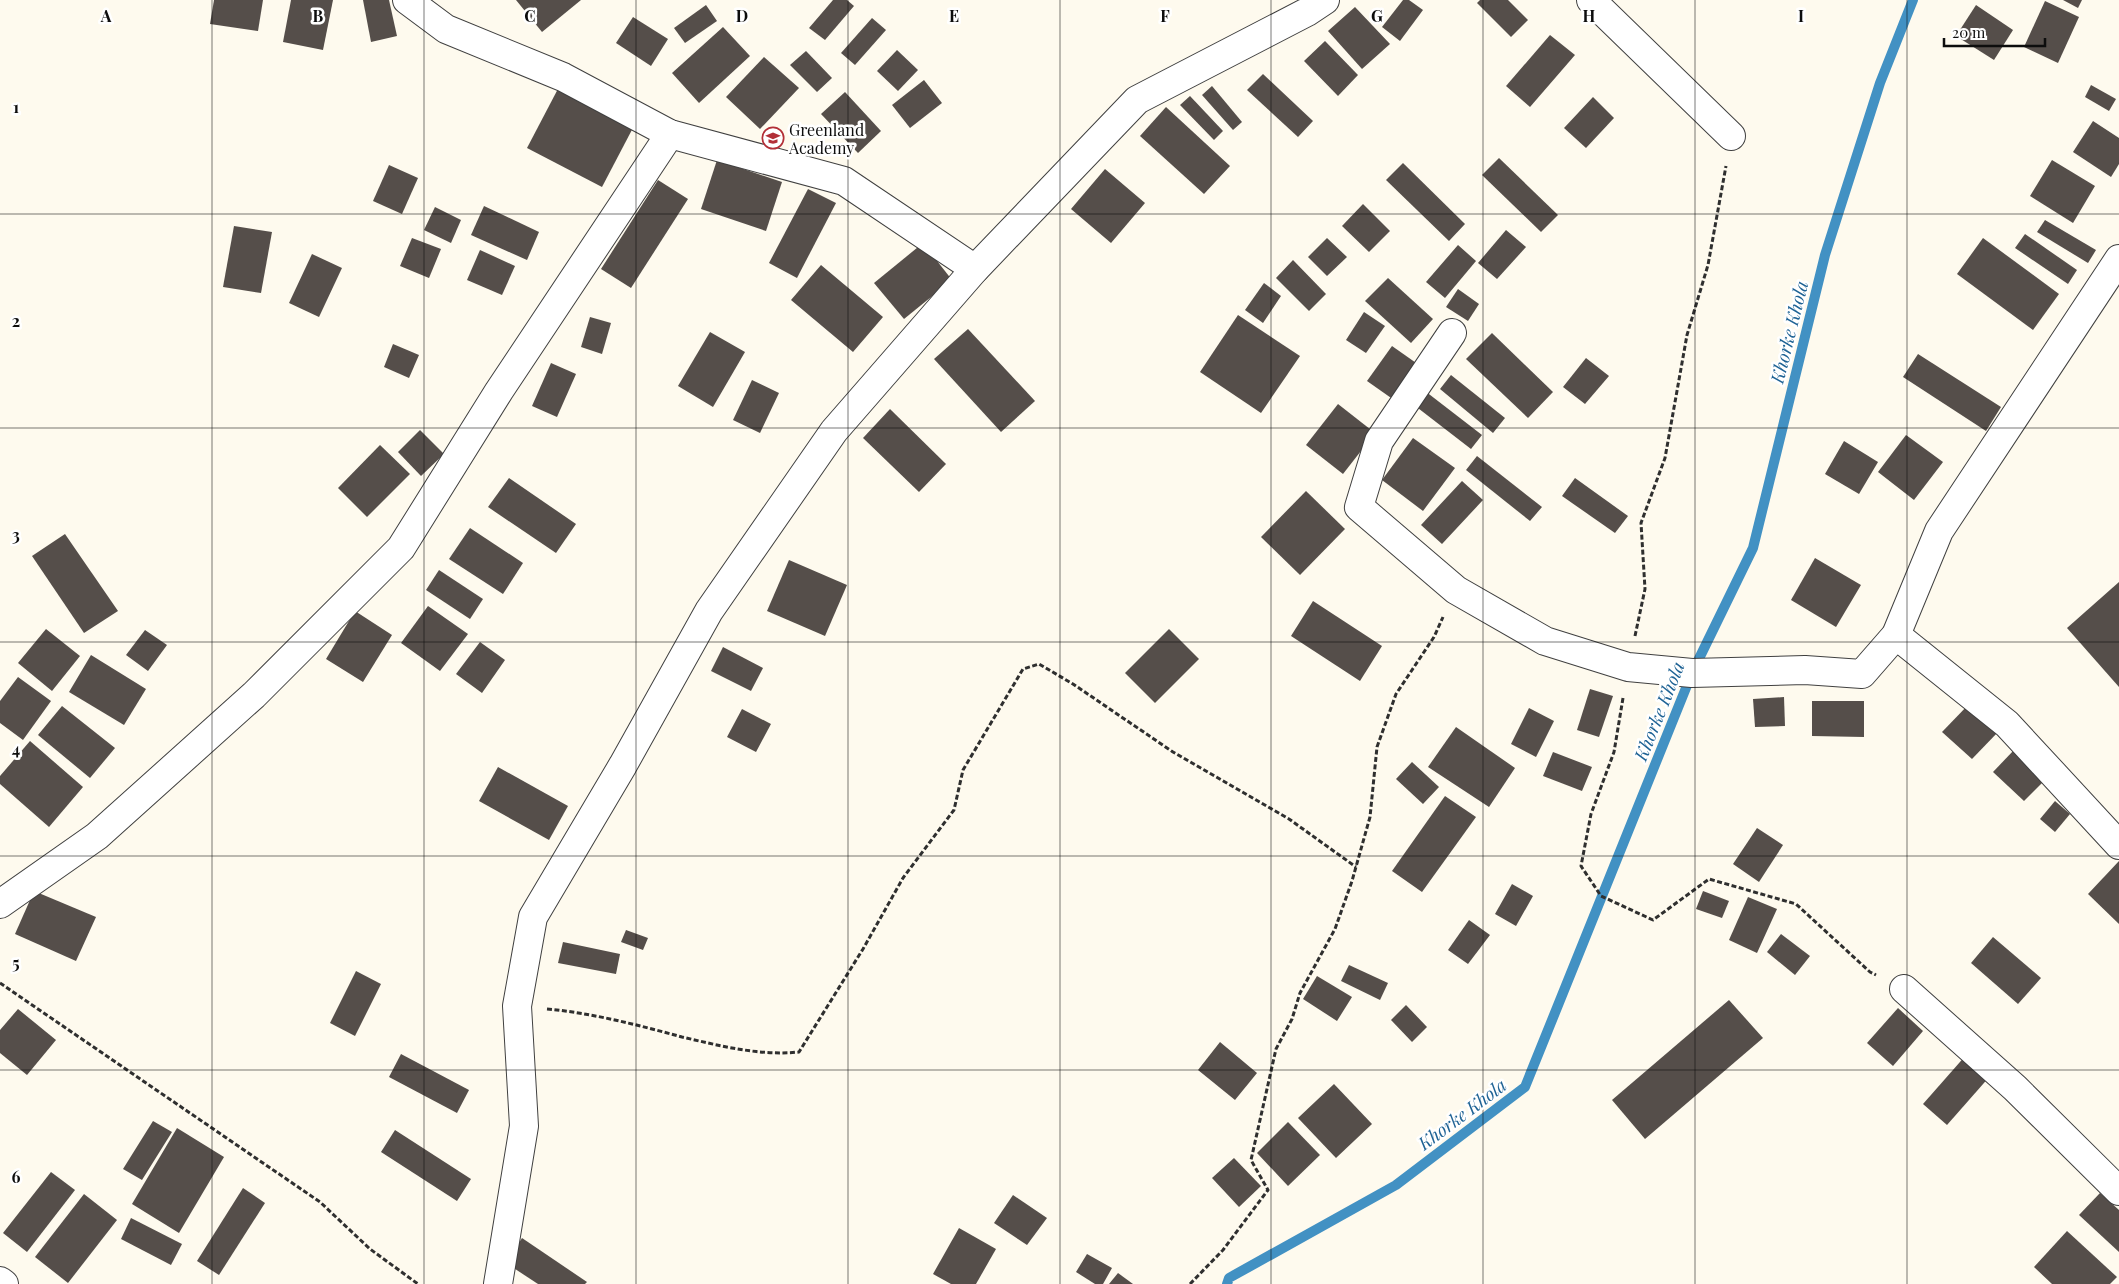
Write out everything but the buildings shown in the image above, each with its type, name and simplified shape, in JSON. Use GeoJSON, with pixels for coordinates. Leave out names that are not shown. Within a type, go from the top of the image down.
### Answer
{"type":"FeatureCollection","features":[{"type":"Feature","properties":{"kind":"street"},"geometry":{"type":"LineString","coordinates":[[407,0],[446,29],[563,77],[670,134],[844,182],[975,269]]}},
{"type":"Feature","properties":{"kind":"street"},"geometry":{"type":"LineString","coordinates":[[498,1284],[524,1126],[517,1006],[533,917],[623,765],[709,611],[834,432],[975,269],[1137,100],[1307,12],[1325,0]]}},
{"type":"Feature","properties":{"kind":"street"},"geometry":{"type":"LineString","coordinates":[[1591,0],[1731,136]]}},
{"type":"Feature","properties":{"kind":"street"},"geometry":{"type":"LineString","coordinates":[[0,904],[97,836],[254,695],[401,548],[499,392],[670,134]]}},
{"type":"Feature","properties":{"kind":"street"},"geometry":{"type":"LineString","coordinates":[[1452,333],[1379,441],[1359,507],[1456,590],[1545,641],[1628,667],[1692,673],[1805,670],[1862,674],[1896,635],[1939,531],[2119,259]]}},
{"type":"Feature","properties":{"kind":"street"},"geometry":{"type":"LineString","coordinates":[[1896,635],[2007,724],[2119,845]]}},
{"type":"Feature","properties":{"kind":"street"},"geometry":{"type":"LineString","coordinates":[[1904,990],[2014,1088],[2096,1166],[2119,1192]]}},
{"type":"Feature","properties":{"kind":"street"},"geometry":{"type":"LineString","coordinates":[[0,1281],[4,1284]]}},
{"type":"Feature","properties":{"kind":"path"},"geometry":{"type":"LineString","coordinates":[[1731,136],[1708,265],[1688,335],[1664,458],[1641,523],[1645,589],[1628,667],[1614,752],[1591,814],[1581,866],[1601,896],[1653,920],[1709,879],[1796,904],[1870,972],[1904,990]]}},
{"type":"Feature","properties":{"kind":"path"},"geometry":{"type":"LineString","coordinates":[[1190,1284],[1223,1250],[1268,1190],[1251,1160],[1276,1049],[1292,1019],[1300,993],[1334,929],[1356,866],[1370,817],[1378,747],[1396,694],[1434,637],[1456,590]]}},
{"type":"Feature","properties":{"kind":"path"},"geometry":{"type":"LineString","coordinates":[[517,1006],[564,1010],[735,1050],[784,1054],[799,1052],[863,949],[903,878],[954,810],[963,770],[1023,669],[1039,664],[1073,684],[1174,752],[1289,819],[1356,866]]}},
{"type":"Feature","properties":{"kind":"path"},"geometry":{"type":"LineString","coordinates":[[0,983],[312,1196],[370,1249],[418,1284]]}},
{"type":"Feature","properties":{"kind":"waterway","name":"Khorke Khola"},"geometry":{"type":"LineString","coordinates":[[1227,1284],[1229,1278],[1396,1185],[1525,1087],[1692,673],[1753,548],[1825,255],[1880,83],[1913,0]]}},
{"type":"Feature","properties":{"kind":"place","name":"Greenland Academy"},"geometry":{"type":"Point","coordinates":[773,138]}}]}
